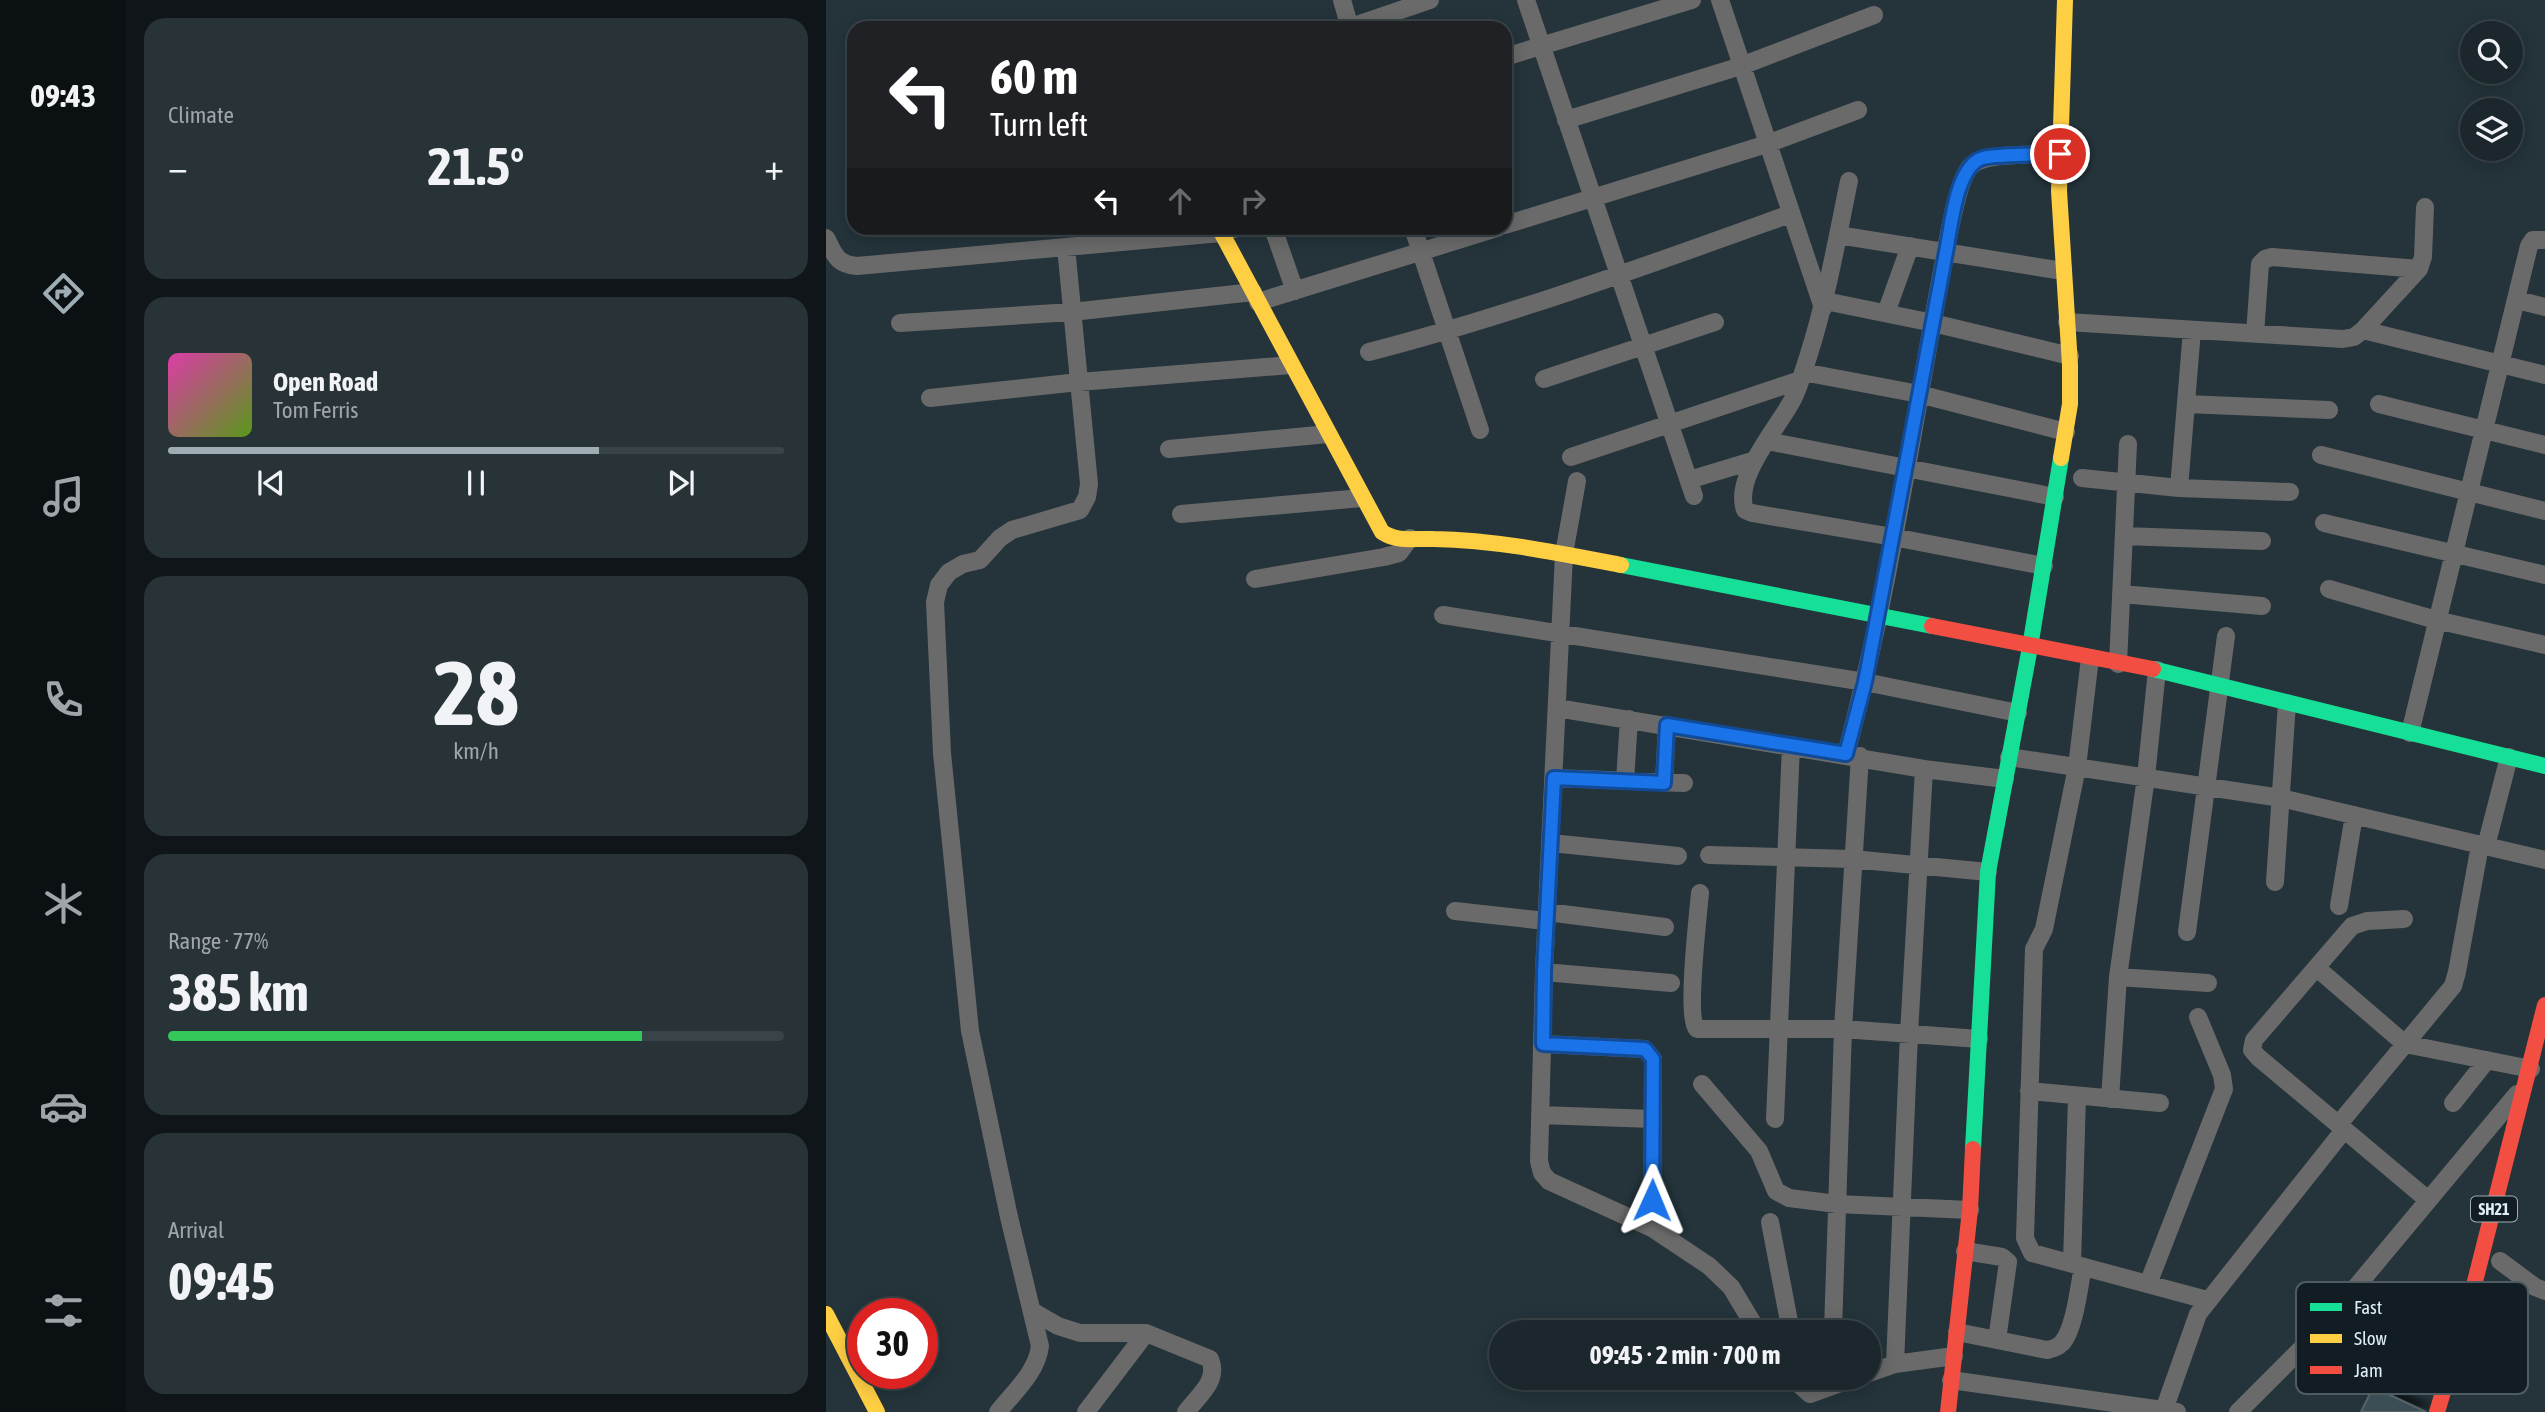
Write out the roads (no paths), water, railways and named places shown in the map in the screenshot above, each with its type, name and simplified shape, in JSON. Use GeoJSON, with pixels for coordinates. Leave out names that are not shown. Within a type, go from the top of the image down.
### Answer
{"type":"FeatureCollection","features":[{"type":"Feature","properties":{"kind":"street"},"geometry":{"type":"LineString","coordinates":[[1342,0],[1347,21]]}},
{"type":"Feature","properties":{"kind":"street"},"geometry":{"type":"LineString","coordinates":[[1369,21],[1430,0]]}},
{"type":"Feature","properties":{"kind":"street"},"geometry":{"type":"LineString","coordinates":[[1525,0],[1692,488],[1755,460]]}},
{"type":"Feature","properties":{"kind":"street"},"geometry":{"type":"LineString","coordinates":[[1512,55],[1692,0]]}},
{"type":"Feature","properties":{"kind":"street"},"geometry":{"type":"LineString","coordinates":[[1720,0],[1790,214],[1824,304]]}},
{"type":"Feature","properties":{"kind":"street"},"geometry":{"type":"LineString","coordinates":[[1948,1412],[1970,1210],[1988,872],[2030,647],[2070,404],[2070,356],[2059,191],[2066,0]]}},
{"type":"Feature","properties":{"kind":"street"},"geometry":{"type":"LineString","coordinates":[[1566,120],[1741,66],[1874,15]]}},
{"type":"Feature","properties":{"kind":"street"},"geometry":{"type":"LineString","coordinates":[[1512,223],[1767,144],[1858,110]]}},
{"type":"Feature","properties":{"kind":"street"},"geometry":{"type":"LineString","coordinates":[[1833,1320],[1843,1029],[1852,859],[1853,755],[1946,252],[1961,181],[1970,166],[1982,159],[2060,154]]}},
{"type":"Feature","properties":{"kind":"street"},"geometry":{"type":"LineString","coordinates":[[1849,181],[1824,304],[1801,376],[1782,420],[1751,467],[1743,503],[1745,510],[2044,566]]}},
{"type":"Feature","properties":{"kind":"street"},"geometry":{"type":"LineString","coordinates":[[2067,321],[2343,339],[2354,337],[2419,269],[2423,257],[2425,207]]}},
{"type":"Feature","properties":{"kind":"street"},"geometry":{"type":"LineString","coordinates":[[1369,352],[1447,332],[1790,214]]}},
{"type":"Feature","properties":{"kind":"street"},"geometry":{"type":"LineString","coordinates":[[826,238],[837,259],[844,264],[857,266],[1173,235]]}},
{"type":"Feature","properties":{"kind":"street"},"geometry":{"type":"LineString","coordinates":[[1229,235],[1255,297],[1362,498],[1382,532],[1394,540],[1410,538],[1482,543],[1564,554],[2157,670],[2545,766]]}},
{"type":"Feature","properties":{"kind":"street"},"geometry":{"type":"LineString","coordinates":[[1275,235],[1295,291]]}},
{"type":"Feature","properties":{"kind":"street"},"geometry":{"type":"LineString","coordinates":[[1415,235],[1480,430]]}},
{"type":"Feature","properties":{"kind":"street"},"geometry":{"type":"LineString","coordinates":[[900,323],[1072,312],[1255,297],[1295,291],[1475,235]]}},
{"type":"Feature","properties":{"kind":"street"},"geometry":{"type":"LineString","coordinates":[[1838,235],[2063,271]]}},
{"type":"Feature","properties":{"kind":"street"},"geometry":{"type":"LineString","coordinates":[[2410,733],[2529,246],[2533,240],[2545,240]]}},
{"type":"Feature","properties":{"kind":"street"},"geometry":{"type":"LineString","coordinates":[[1886,313],[1910,246]]}},
{"type":"Feature","properties":{"kind":"street"},"geometry":{"type":"LineString","coordinates":[[998,1412],[1038,1359],[1040,1346],[1009,1217],[970,1031],[942,753],[935,602],[939,585],[950,572],[963,564],[980,560],[1000,538],[1012,530],[1080,510],[1087,497],[1089,484],[1066,247]]}},
{"type":"Feature","properties":{"kind":"street"},"geometry":{"type":"LineString","coordinates":[[2255,334],[2260,264],[2265,259],[2272,257],[2419,269]]}},
{"type":"Feature","properties":{"kind":"street"},"geometry":{"type":"LineString","coordinates":[[2517,300],[2545,307]]}},
{"type":"Feature","properties":{"kind":"street"},"geometry":{"type":"LineString","coordinates":[[1824,304],[1886,313],[2070,356]]}},
{"type":"Feature","properties":{"kind":"street"},"geometry":{"type":"LineString","coordinates":[[1544,379],[1715,322]]}},
{"type":"Feature","properties":{"kind":"street"},"geometry":{"type":"LineString","coordinates":[[2179,488],[2192,330]]}},
{"type":"Feature","properties":{"kind":"street"},"geometry":{"type":"LineString","coordinates":[[2363,330],[2545,376]]}},
{"type":"Feature","properties":{"kind":"street"},"geometry":{"type":"LineString","coordinates":[[930,398],[1079,382],[1291,365]]}},
{"type":"Feature","properties":{"kind":"street"},"geometry":{"type":"LineString","coordinates":[[1571,457],[1801,376],[1919,394],[2066,432]]}},
{"type":"Feature","properties":{"kind":"street"},"geometry":{"type":"LineString","coordinates":[[2186,404],[2329,410]]}},
{"type":"Feature","properties":{"kind":"street"},"geometry":{"type":"LineString","coordinates":[[2379,404],[2545,445]]}},
{"type":"Feature","properties":{"kind":"street"},"geometry":{"type":"LineString","coordinates":[[1169,449],[1328,434]]}},
{"type":"Feature","properties":{"kind":"street"},"geometry":{"type":"LineString","coordinates":[[1767,441],[2055,497]]}},
{"type":"Feature","properties":{"kind":"street"},"geometry":{"type":"LineString","coordinates":[[2118,664],[2129,444]]}},
{"type":"Feature","properties":{"kind":"street"},"geometry":{"type":"LineString","coordinates":[[2322,455],[2545,511]]}},
{"type":"Feature","properties":{"kind":"street"},"geometry":{"type":"LineString","coordinates":[[2082,478],[2179,488],[2290,492]]}},
{"type":"Feature","properties":{"kind":"street"},"geometry":{"type":"LineString","coordinates":[[1577,481],[1564,554],[1538,1161],[1542,1173],[1549,1181],[1652,1228],[1709,1266],[1731,1287],[1751,1320]]}},
{"type":"Feature","properties":{"kind":"street"},"geometry":{"type":"LineString","coordinates":[[1181,514],[1362,498]]}},
{"type":"Feature","properties":{"kind":"street"},"geometry":{"type":"LineString","coordinates":[[2324,523],[2545,575]]}},
{"type":"Feature","properties":{"kind":"street"},"geometry":{"type":"LineString","coordinates":[[2124,536],[2262,541]]}},
{"type":"Feature","properties":{"kind":"street"},"geometry":{"type":"LineString","coordinates":[[1255,579],[1384,557],[1399,553],[1410,538]]}},
{"type":"Feature","properties":{"kind":"street"},"geometry":{"type":"LineString","coordinates":[[2329,589],[2436,620],[2545,645]]}},
{"type":"Feature","properties":{"kind":"street"},"geometry":{"type":"LineString","coordinates":[[2121,594],[2262,606]]}},
{"type":"Feature","properties":{"kind":"street"},"geometry":{"type":"LineString","coordinates":[[1443,615],[1865,682],[2018,713]]}},
{"type":"Feature","properties":{"kind":"street"},"geometry":{"type":"LineString","coordinates":[[2187,932],[2226,636]]}},
{"type":"Feature","properties":{"kind":"street"},"geometry":{"type":"LineString","coordinates":[[2090,659],[2077,767],[2044,929],[2034,949],[2025,1238],[2032,1252],[2207,1300]]}},
{"type":"Feature","properties":{"kind":"street"},"geometry":{"type":"LineString","coordinates":[[2109,1099],[2118,977],[2146,777],[2157,670]]}},
{"type":"Feature","properties":{"kind":"street"},"geometry":{"type":"LineString","coordinates":[[2275,882],[2287,703]]}},
{"type":"Feature","properties":{"kind":"street"},"geometry":{"type":"LineString","coordinates":[[1557,708],[1853,755],[1924,769],[2005,779]]}},
{"type":"Feature","properties":{"kind":"street"},"geometry":{"type":"LineString","coordinates":[[1625,781],[1629,719]]}},
{"type":"Feature","properties":{"kind":"street"},"geometry":{"type":"LineString","coordinates":[[1664,783],[1667,725]]}},
{"type":"Feature","properties":{"kind":"street"},"geometry":{"type":"LineString","coordinates":[[1775,1119],[1791,745]]}},
{"type":"Feature","properties":{"kind":"street"},"geometry":{"type":"LineString","coordinates":[[2009,757],[2281,797],[2545,860]]}},
{"type":"Feature","properties":{"kind":"street"},"geometry":{"type":"LineString","coordinates":[[1951,1380],[2171,1411],[2191,1330],[2207,1300],[2452,986],[2483,846],[2509,757]]}},
{"type":"Feature","properties":{"kind":"street"},"geometry":{"type":"LineString","coordinates":[[1895,1364],[1900,1207],[1924,769]]}},
{"type":"Feature","properties":{"kind":"street"},"geometry":{"type":"LineString","coordinates":[[1554,778],[1684,783]]}},
{"type":"Feature","properties":{"kind":"street"},"geometry":{"type":"LineString","coordinates":[[2339,906],[2354,815]]}},
{"type":"Feature","properties":{"kind":"street"},"geometry":{"type":"LineString","coordinates":[[1550,843],[1678,856]]}},
{"type":"Feature","properties":{"kind":"street"},"geometry":{"type":"LineString","coordinates":[[1709,855],[1852,859],[1988,872]]}},
{"type":"Feature","properties":{"kind":"street"},"geometry":{"type":"LineString","coordinates":[[1700,893],[1693,983],[1694,1026],[1697,1029],[1843,1029],[1979,1039]]}},
{"type":"Feature","properties":{"kind":"street"},"geometry":{"type":"LineString","coordinates":[[1455,911],[1547,916],[1665,928]]}},
{"type":"Feature","properties":{"kind":"street"},"geometry":{"type":"LineString","coordinates":[[2404,919],[2367,921],[2352,926],[2318,969],[2253,1040],[2252,1050],[2428,1200]]}},
{"type":"Feature","properties":{"kind":"street"},"geometry":{"type":"LineString","coordinates":[[2318,969],[2405,1044],[2487,1060],[2536,1076],[2358,1282]]}},
{"type":"Feature","properties":{"kind":"street"},"geometry":{"type":"LineString","coordinates":[[1544,972],[1671,983]]}},
{"type":"Feature","properties":{"kind":"street"},"geometry":{"type":"LineString","coordinates":[[2118,977],[2208,983]]}},
{"type":"Feature","properties":{"kind":"street","name":"SH21"},"geometry":{"type":"LineString","coordinates":[[2477,1282],[2517,1152],[2536,1076],[2545,1005]]}},
{"type":"Feature","properties":{"kind":"street"},"geometry":{"type":"LineString","coordinates":[[2148,1284],[2224,1089],[2222,1074],[2198,1017]]}},
{"type":"Feature","properties":{"kind":"street"},"geometry":{"type":"LineString","coordinates":[[1543,1044],[1645,1049],[1653,1059],[1652,1228]]}},
{"type":"Feature","properties":{"kind":"street"},"geometry":{"type":"LineString","coordinates":[[2453,1103],[2487,1060]]}},
{"type":"Feature","properties":{"kind":"street"},"geometry":{"type":"LineString","coordinates":[[1702,1084],[1759,1151],[1776,1191],[1789,1198],[1837,1204],[1970,1210]]}},
{"type":"Feature","properties":{"kind":"street"},"geometry":{"type":"LineString","coordinates":[[2029,1091],[2160,1103]]}},
{"type":"Feature","properties":{"kind":"street"},"geometry":{"type":"LineString","coordinates":[[1957,1332],[2047,1350],[2061,1344],[2068,1332],[2078,1265],[2077,1096]]}},
{"type":"Feature","properties":{"kind":"street"},"geometry":{"type":"LineString","coordinates":[[1540,1115],[1653,1119]]}},
{"type":"Feature","properties":{"kind":"street"},"geometry":{"type":"LineString","coordinates":[[1770,1222],[1789,1320]]}},
{"type":"Feature","properties":{"kind":"street"},"geometry":{"type":"LineString","coordinates":[[1965,1251],[2002,1257],[2008,1262],[1997,1340]]}},
{"type":"Feature","properties":{"kind":"street"},"geometry":{"type":"LineString","coordinates":[[2495,1282],[2502,1255]]}},
{"type":"Feature","properties":{"kind":"street"},"geometry":{"type":"LineString","coordinates":[[2502,1255],[2535,1287],[2545,1290]]}},
{"type":"Feature","properties":{"kind":"street"},"geometry":{"type":"LineString","coordinates":[[1032,1311],[1058,1326],[1080,1333],[1146,1333],[1210,1359],[1214,1370],[1211,1380],[1186,1412]]}},
{"type":"Feature","properties":{"kind":"street"},"geometry":{"type":"LineString","coordinates":[[826,1314],[833,1344],[873,1411]]}},
{"type":"Feature","properties":{"kind":"street"},"geometry":{"type":"LineString","coordinates":[[1086,1412],[1146,1333]]}},
{"type":"Feature","properties":{"kind":"street"},"geometry":{"type":"LineString","coordinates":[[2238,1412],[2296,1354]]}},
{"type":"Feature","properties":{"kind":"street"},"geometry":{"type":"LineString","coordinates":[[1881,1369],[1895,1364],[1954,1356]]}},
{"type":"Feature","properties":{"kind":"street","name":"SH21"},"geometry":{"type":"LineString","coordinates":[[2437,1412],[2442,1394]]}}]}
